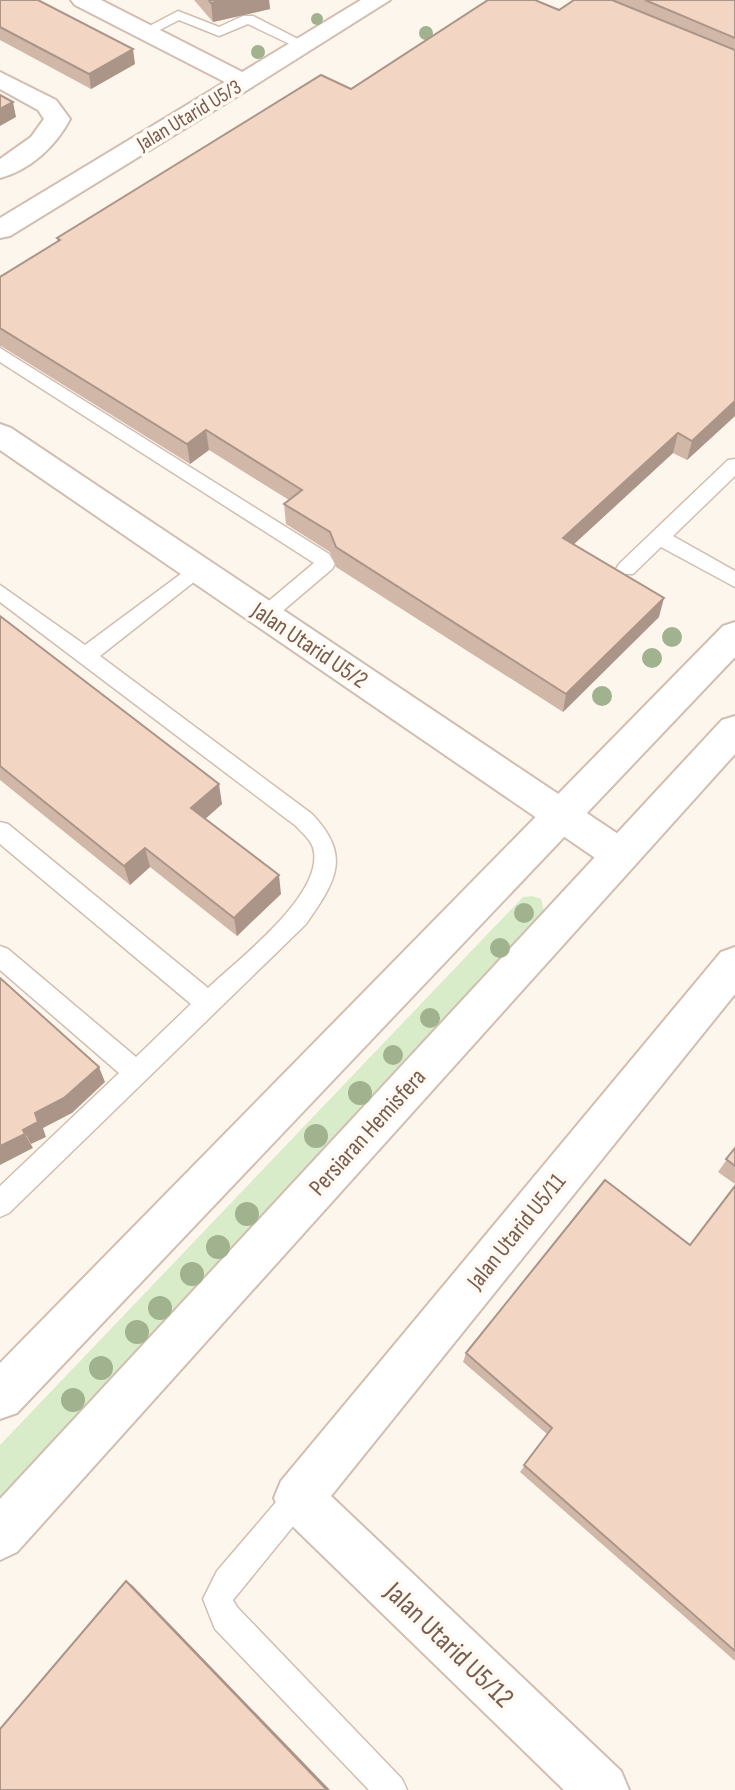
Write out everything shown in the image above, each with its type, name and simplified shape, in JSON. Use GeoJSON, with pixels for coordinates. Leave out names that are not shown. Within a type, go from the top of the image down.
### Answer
{"type":"FeatureCollection","features":[{"type":"Feature","properties":{"kind":"street"},"geometry":{"type":"LineString","coordinates":[[83,0],[243,82]]}},
{"type":"Feature","properties":{"kind":"street","name":"Jalan Utarid U5/3"},"geometry":{"type":"LineString","coordinates":[[0,230],[378,0]]}},
{"type":"Feature","properties":{"kind":"street"},"geometry":{"type":"LineString","coordinates":[[0,79],[47,105],[57,119],[51,132],[36,149],[1,168]]}},
{"type":"Feature","properties":{"kind":"street","name":"Jalan Utarid U5/2"},"geometry":{"type":"LineString","coordinates":[[0,435],[620,855]]}},
{"type":"Feature","properties":{"kind":"street"},"geometry":{"type":"LineString","coordinates":[[0,1396],[735,635]]}},
{"type":"Feature","properties":{"kind":"street","name":"Persiaran Hemisfera"},"geometry":{"type":"LineString","coordinates":[[0,1535],[735,730]]}},
{"type":"Feature","properties":{"kind":"street","name":"Jalan Utarid U5/11"},"geometry":{"type":"LineString","coordinates":[[298,1498],[735,964]]}},
{"type":"Feature","properties":{"kind":"street","name":"Jalan Utarid U5/12"},"geometry":{"type":"LineString","coordinates":[[298,1498],[602,1790]]}},
{"type":"Feature","properties":{"kind":"lane"},"geometry":{"type":"LineString","coordinates":[[145,32],[178,15],[219,32],[248,19],[303,45]]}},
{"type":"Feature","properties":{"kind":"lane"},"geometry":{"type":"LineString","coordinates":[[0,354],[322,559],[325,564],[322,567],[265,615]]}},
{"type":"Feature","properties":{"kind":"lane"},"geometry":{"type":"LineString","coordinates":[[626,569],[735,465]]}},
{"type":"Feature","properties":{"kind":"lane"},"geometry":{"type":"LineString","coordinates":[[660,537],[735,580]]}},
{"type":"Feature","properties":{"kind":"lane"},"geometry":{"type":"LineString","coordinates":[[85,656],[197,569]]}},
{"type":"Feature","properties":{"kind":"lane"},"geometry":{"type":"LineString","coordinates":[[0,592],[304,820],[323,841],[326,860],[318,889],[298,917],[0,1203]]}},
{"type":"Feature","properties":{"kind":"lane"},"geometry":{"type":"LineString","coordinates":[[0,831],[208,1003]]}},
{"type":"Feature","properties":{"kind":"lane"},"geometry":{"type":"LineString","coordinates":[[0,956],[135,1073]]}},
{"type":"Feature","properties":{"kind":"lane"},"geometry":{"type":"LineString","coordinates":[[298,1498],[227,1581],[218,1599],[226,1618],[391,1790]]}},
{"type":"Feature","properties":{"kind":"green space"},"geometry":{"type":"Polygon","coordinates":[[[523,897],[541,899],[545,914],[0,1497],[0,1445],[523,897]]]}},
{"type":"Feature","properties":{"kind":"building"},"geometry":{"type":"Polygon","coordinates":[[[0,0],[38,0],[133,49],[89,74],[0,27],[0,0]]]}},
{"type":"Feature","properties":{"kind":"building"},"geometry":{"type":"Polygon","coordinates":[[[488,0],[535,0],[559,10],[574,0],[612,0],[735,50],[735,401],[692,441],[678,433],[563,538],[664,598],[566,694],[336,547],[330,532],[284,504],[302,490],[206,430],[187,444],[0,328],[0,277],[60,240],[57,238],[321,75],[351,89],[488,0]]]}},
{"type":"Feature","properties":{"kind":"building"},"geometry":{"type":"Polygon","coordinates":[[[645,0],[735,0],[735,38],[645,0]]]}},
{"type":"Feature","properties":{"kind":"building"},"geometry":{"type":"Polygon","coordinates":[[[0,95],[13,102],[0,109],[0,95]]]}},
{"type":"Feature","properties":{"kind":"building"},"geometry":{"type":"Polygon","coordinates":[[[0,616],[219,784],[191,808],[279,875],[234,918],[145,848],[124,866],[0,766],[0,616]]]}},
{"type":"Feature","properties":{"kind":"building"},"geometry":{"type":"Polygon","coordinates":[[[0,978],[99,1067],[64,1098],[35,1113],[38,1122],[23,1130],[25,1134],[0,1146],[0,978]]]}},
{"type":"Feature","properties":{"kind":"building"},"geometry":{"type":"Polygon","coordinates":[[[735,1148],[735,1166],[726,1159],[735,1148]]]}},
{"type":"Feature","properties":{"kind":"building"},"geometry":{"type":"Polygon","coordinates":[[[605,1180],[690,1245],[735,1186],[735,1651],[524,1465],[552,1428],[466,1353],[605,1180]]]}},
{"type":"Feature","properties":{"kind":"building"},"geometry":{"type":"Polygon","coordinates":[[[126,1581],[327,1790],[0,1790],[0,1729],[126,1581]]]}}]}
